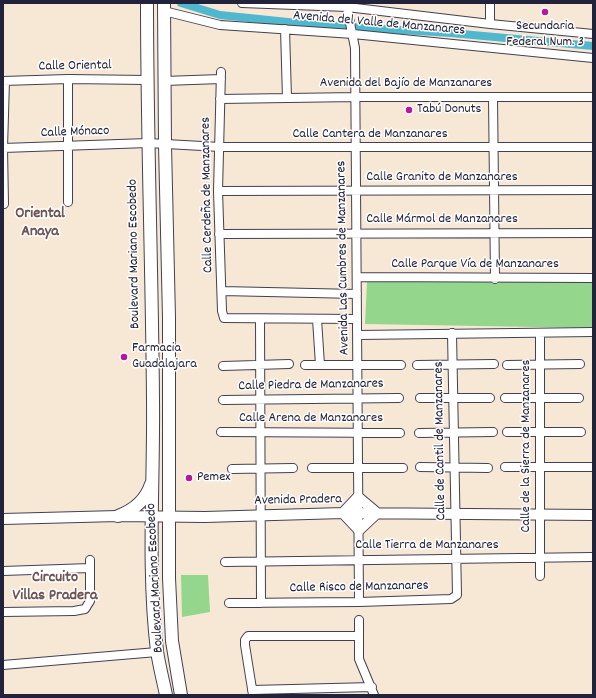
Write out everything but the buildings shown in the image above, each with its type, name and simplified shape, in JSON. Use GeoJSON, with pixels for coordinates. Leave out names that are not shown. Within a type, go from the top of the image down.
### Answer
{"type":"FeatureCollection","features":[{"type":"Feature","properties":{"kind":"main road","name":"Boulevard Mariano Escobedo"},"geometry":{"type":"LineString","coordinates":[[146,3],[152,310],[153,607],[157,652],[166,695]]}},
{"type":"Feature","properties":{"kind":"main road","name":"Boulevard Mariano Escobedo"},"geometry":{"type":"LineString","coordinates":[[164,6],[164,145],[169,318],[167,516],[170,624],[181,695]]}},
{"type":"Feature","properties":{"kind":"main road"},"geometry":{"type":"LineString","coordinates":[[118,516],[130,510],[145,498],[153,477]]}},
{"type":"Feature","properties":{"kind":"street"},"geometry":{"type":"LineString","coordinates":[[242,3],[347,7],[490,24],[593,34]]}},
{"type":"Feature","properties":{"kind":"street"},"geometry":{"type":"LineString","coordinates":[[490,3],[490,24]]}},
{"type":"Feature","properties":{"kind":"street","name":"Avenida del Valle de Manzanares"},"geometry":{"type":"LineString","coordinates":[[164,6],[220,25],[353,33],[593,58]]}},
{"type":"Feature","properties":{"kind":"street","name":"Avenida Las Cumbres de Manzanares"},"geometry":{"type":"LineString","coordinates":[[347,7],[353,33],[356,97],[359,602]]}},
{"type":"Feature","properties":{"kind":"street"},"geometry":{"type":"LineString","coordinates":[[285,29],[287,98]]}},
{"type":"Feature","properties":{"kind":"street","name":"Calle Cerdeña de Manzanares"},"geometry":{"type":"LineString","coordinates":[[164,81],[221,76],[218,191],[222,311],[224,318],[260,319]]}},
{"type":"Feature","properties":{"kind":"street"},"geometry":{"type":"LineString","coordinates":[[68,79],[68,202]]}},
{"type":"Feature","properties":{"kind":"street","name":"Calle Oriental"},"geometry":{"type":"LineString","coordinates":[[4,81],[68,79],[147,80]]}},
{"type":"Feature","properties":{"kind":"street"},"geometry":{"type":"LineString","coordinates":[[4,81],[4,204]]}},
{"type":"Feature","properties":{"kind":"street","name":"Avenida del Bajío de Manzanares"},"geometry":{"type":"LineString","coordinates":[[220,99],[356,97],[593,97]]}},
{"type":"Feature","properties":{"kind":"street"},"geometry":{"type":"LineString","coordinates":[[493,97],[495,147],[495,279]]}},
{"type":"Feature","properties":{"kind":"street","name":"Calle Mónaco"},"geometry":{"type":"LineString","coordinates":[[3,148],[148,144]]}},
{"type":"Feature","properties":{"kind":"street","name":"Calle Cantera de Manzanares"},"geometry":{"type":"LineString","coordinates":[[148,144],[220,147],[356,148],[593,147]]}},
{"type":"Feature","properties":{"kind":"street","name":"Calle Granito de Manzanares"},"geometry":{"type":"LineString","coordinates":[[218,191],[593,190]]}},
{"type":"Feature","properties":{"kind":"street","name":"Calle Mármol de Manzanares"},"geometry":{"type":"LineString","coordinates":[[219,234],[593,232]]}},
{"type":"Feature","properties":{"kind":"street","name":"Calle Parque Vía de Manzanares"},"geometry":{"type":"LineString","coordinates":[[357,277],[495,279],[593,278]]}},
{"type":"Feature","properties":{"kind":"street"},"geometry":{"type":"LineString","coordinates":[[222,291],[358,294]]}},
{"type":"Feature","properties":{"kind":"street"},"geometry":{"type":"LineString","coordinates":[[261,603],[260,319],[357,319]]}},
{"type":"Feature","properties":{"kind":"street"},"geometry":{"type":"LineString","coordinates":[[317,319],[320,365]]}},
{"type":"Feature","properties":{"kind":"street"},"geometry":{"type":"LineString","coordinates":[[358,335],[593,332]]}},
{"type":"Feature","properties":{"kind":"street","name":"Calle de la Sierra de Manzanares"},"geometry":{"type":"LineString","coordinates":[[540,333],[540,576]]}},
{"type":"Feature","properties":{"kind":"street","name":"Calle de Cantil de Manzanares"},"geometry":{"type":"LineString","coordinates":[[452,334],[455,560],[457,595]]}},
{"type":"Feature","properties":{"kind":"street"},"geometry":{"type":"LineString","coordinates":[[223,366],[289,364]]}},
{"type":"Feature","properties":{"kind":"street"},"geometry":{"type":"LineString","coordinates":[[417,365],[494,364]]}},
{"type":"Feature","properties":{"kind":"street"},"geometry":{"type":"LineString","coordinates":[[507,365],[580,364]]}},
{"type":"Feature","properties":{"kind":"street"},"geometry":{"type":"LineString","coordinates":[[305,365],[401,365]]}},
{"type":"Feature","properties":{"kind":"street","name":"Calle Piedra de Manzanares"},"geometry":{"type":"LineString","coordinates":[[222,400],[399,398]]}},
{"type":"Feature","properties":{"kind":"street"},"geometry":{"type":"LineString","coordinates":[[420,398],[490,398]]}},
{"type":"Feature","properties":{"kind":"street"},"geometry":{"type":"LineString","coordinates":[[505,398],[579,398]]}},
{"type":"Feature","properties":{"kind":"street","name":"Calle Arena de Manzanares"},"geometry":{"type":"LineString","coordinates":[[221,432],[400,432]]}},
{"type":"Feature","properties":{"kind":"street"},"geometry":{"type":"LineString","coordinates":[[419,433],[493,432]]}},
{"type":"Feature","properties":{"kind":"street"},"geometry":{"type":"LineString","coordinates":[[506,432],[581,432]]}},
{"type":"Feature","properties":{"kind":"street"},"geometry":{"type":"LineString","coordinates":[[420,467],[488,468]]}},
{"type":"Feature","properties":{"kind":"street"},"geometry":{"type":"LineString","coordinates":[[505,467],[593,467]]}},
{"type":"Feature","properties":{"kind":"street"},"geometry":{"type":"LineString","coordinates":[[232,469],[293,468]]}},
{"type":"Feature","properties":{"kind":"street"},"geometry":{"type":"LineString","coordinates":[[312,468],[403,468]]}},
{"type":"Feature","properties":{"kind":"street"},"geometry":{"type":"LineString","coordinates":[[358,497],[377,513],[359,530],[343,514],[358,497]]}},
{"type":"Feature","properties":{"kind":"street","name":"Avenida Pradera"},"geometry":{"type":"LineString","coordinates":[[3,518],[260,516],[377,513],[455,516],[593,515]]}},
{"type":"Feature","properties":{"kind":"street","name":"Calle Tierra de Manzanares"},"geometry":{"type":"LineString","coordinates":[[225,562],[593,557]]}},
{"type":"Feature","properties":{"kind":"street"},"geometry":{"type":"LineString","coordinates":[[3,571],[90,564],[90,601],[85,609],[74,611],[3,612]]}},
{"type":"Feature","properties":{"kind":"street","name":"Calle Risco de Manzanares"},"geometry":{"type":"LineString","coordinates":[[229,603],[359,602],[451,599],[457,595]]}},
{"type":"Feature","properties":{"kind":"street"},"geometry":{"type":"LineString","coordinates":[[358,636],[248,636],[245,640],[245,645],[252,692],[373,691],[360,666],[358,636],[359,620]]}},
{"type":"Feature","properties":{"kind":"street"},"geometry":{"type":"LineString","coordinates":[[3,665],[157,652]]}},
{"type":"Feature","properties":{"kind":"green space"},"geometry":{"type":"Polygon","coordinates":[[[593,281],[593,328],[365,324],[367,282],[593,281]]]}},
{"type":"Feature","properties":{"kind":"green space"},"geometry":{"type":"Polygon","coordinates":[[[181,575],[208,575],[210,612],[182,617],[181,575]]]}},
{"type":"Feature","properties":{"kind":"waterway"},"geometry":{"type":"LineString","coordinates":[[181,3],[220,15],[317,25],[451,33],[593,46]]}},
{"type":"Feature","properties":{"kind":"place","name":"Secundaria Federal Num. 3"},"geometry":{"type":"Point","coordinates":[545,12]}},
{"type":"Feature","properties":{"kind":"place","name":"Tabú Donuts"},"geometry":{"type":"Point","coordinates":[409,110]}},
{"type":"Feature","properties":{"kind":"place","name":"Farmacia Guadalajara"},"geometry":{"type":"Point","coordinates":[124,357]}},
{"type":"Feature","properties":{"kind":"place","name":"Pemex"},"geometry":{"type":"Point","coordinates":[189,478]}},
{"type":"Feature","properties":{"kind":"district","name":"Oriental Anaya"},"geometry":{"type":"Point","coordinates":[40,224]}},
{"type":"Feature","properties":{"kind":"district","name":"Circuito Villas Pradera"},"geometry":{"type":"Point","coordinates":[55,588]}}]}
